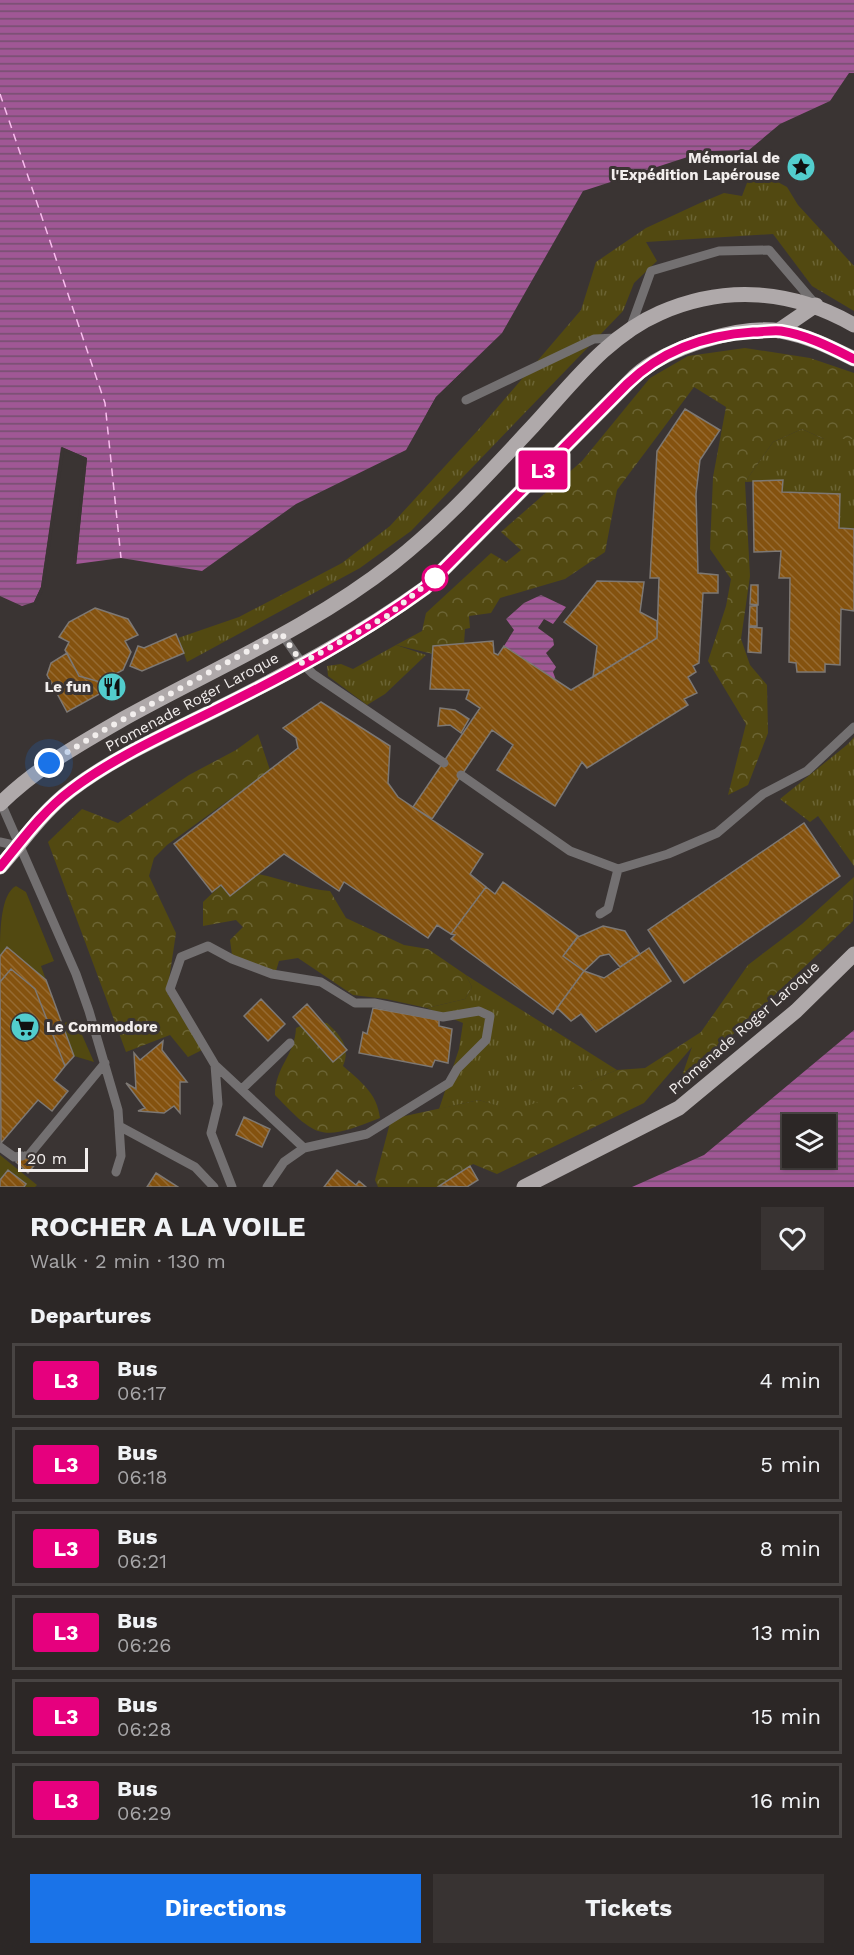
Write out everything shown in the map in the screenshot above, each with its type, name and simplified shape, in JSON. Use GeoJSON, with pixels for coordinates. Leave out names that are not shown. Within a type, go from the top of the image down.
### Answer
{"type":"FeatureCollection","features":[{"type":"Feature","properties":{"kind":"main road","name":"Promenade Roger Laroque"},"geometry":{"type":"LineString","coordinates":[[1,803],[31,775],[85,741],[337,602],[395,562],[462,500],[564,390],[625,334],[660,313],[684,304],[737,293],[763,295],[816,305],[854,325]]}},
{"type":"Feature","properties":{"kind":"main road"},"geometry":{"type":"LineString","coordinates":[[778,331],[816,305]]}},
{"type":"Feature","properties":{"kind":"main road","name":"Promenade Roger Laroque"},"geometry":{"type":"LineString","coordinates":[[0,867],[42,816],[72,789],[130,753],[387,616],[425,588],[645,368],[668,354],[692,344],[729,334],[778,331],[816,340],[854,359]]}},
{"type":"Feature","properties":{"kind":"main road","name":"Promenade Roger Laroque"},"geometry":{"type":"LineString","coordinates":[[524,1187],[679,1108],[796,1011],[854,954]]}},
{"type":"Feature","properties":{"kind":"lane"},"geometry":{"type":"LineString","coordinates":[[466,399],[594,339],[625,334],[651,271],[719,251],[769,250],[816,305]]}},
{"type":"Feature","properties":{"kind":"lane"},"geometry":{"type":"LineString","coordinates":[[281,633],[302,663],[313,674],[444,763]]}},
{"type":"Feature","properties":{"kind":"lane"},"geometry":{"type":"LineString","coordinates":[[461,775],[570,851],[618,869],[668,854],[717,833],[763,794],[807,771],[854,727]]}},
{"type":"Feature","properties":{"kind":"lane"},"geometry":{"type":"LineString","coordinates":[[1,803],[76,974],[115,1094],[121,1156],[116,1172]]}},
{"type":"Feature","properties":{"kind":"lane"},"geometry":{"type":"LineString","coordinates":[[0,842],[18,846]]}},
{"type":"Feature","properties":{"kind":"lane"},"geometry":{"type":"LineString","coordinates":[[600,914],[608,909],[613,897],[618,869]]}},
{"type":"Feature","properties":{"kind":"lane"},"geometry":{"type":"LineString","coordinates":[[267,1187],[277,1183],[284,1162],[304,1148],[367,1134],[449,1083],[457,1069],[486,1040],[490,1016],[479,1011],[443,1017],[374,1003],[355,1003],[321,982],[272,974],[232,959],[208,946],[181,957],[170,989],[215,1065],[304,1148]]}},
{"type":"Feature","properties":{"kind":"lane"},"geometry":{"type":"LineString","coordinates":[[242,1089],[290,1042]]}},
{"type":"Feature","properties":{"kind":"lane"},"geometry":{"type":"LineString","coordinates":[[0,1148],[14,1157],[25,1155],[105,1063]]}},
{"type":"Feature","properties":{"kind":"lane"},"geometry":{"type":"LineString","coordinates":[[215,1065],[218,1104],[211,1133],[232,1187]]}},
{"type":"Feature","properties":{"kind":"lane"},"geometry":{"type":"LineString","coordinates":[[119,1126],[195,1167],[214,1187]]}},
{"type":"Feature","properties":{"kind":"green space"},"geometry":{"type":"Polygon","coordinates":[[[750,175],[774,180],[787,187],[798,205],[854,266],[854,311],[812,286],[773,234],[646,242],[657,261],[634,283],[623,311],[411,531],[360,568],[187,662],[178,638],[239,617],[342,563],[390,526],[479,429],[581,310],[596,262],[646,228],[700,203],[724,193],[742,196],[750,175]]]}},
{"type":"Feature","properties":{"kind":"green space"},"geometry":{"type":"Polygon","coordinates":[[[745,348],[810,358],[854,373],[854,439],[824,439],[802,429],[773,442],[745,482],[750,576],[741,639],[750,665],[767,685],[768,733],[748,785],[728,795],[746,724],[708,661],[726,606],[731,579],[710,549],[713,477],[726,407],[694,387],[617,490],[605,552],[565,579],[500,598],[491,613],[469,616],[470,628],[465,629],[464,644],[433,654],[396,645],[422,631],[426,613],[491,553],[506,562],[521,550],[501,532],[582,461],[650,378],[688,356],[745,348]]]}},
{"type":"Feature","properties":{"kind":"green space"},"geometry":{"type":"Polygon","coordinates":[[[802,429],[824,439],[854,439],[854,529],[839,528],[839,494],[782,492],[782,480],[745,482],[773,442],[802,429]]]}},
{"type":"Feature","properties":{"kind":"green space"},"geometry":{"type":"Polygon","coordinates":[[[396,645],[426,655],[385,694],[367,705],[328,676],[327,666],[341,664],[353,669],[396,645]]]}},
{"type":"Feature","properties":{"kind":"green space"},"geometry":{"type":"Polygon","coordinates":[[[258,734],[270,770],[167,845],[154,858],[149,876],[176,933],[167,993],[202,1050],[188,1057],[170,1035],[126,1052],[48,842],[82,809],[118,823],[189,775],[236,750],[258,734]]]}},
{"type":"Feature","properties":{"kind":"green space"},"geometry":{"type":"Polygon","coordinates":[[[854,737],[854,866],[818,816],[810,822],[780,799],[854,737]]]}},
{"type":"Feature","properties":{"kind":"green space"},"geometry":{"type":"Polygon","coordinates":[[[258,874],[330,891],[346,918],[404,945],[428,949],[466,975],[472,987],[465,999],[427,1008],[353,995],[298,958],[279,961],[276,971],[232,955],[230,940],[243,927],[236,920],[203,926],[203,902],[221,885],[230,896],[258,874]]]}},
{"type":"Feature","properties":{"kind":"green space"},"geometry":{"type":"Polygon","coordinates":[[[854,877],[853,921],[709,1057],[682,1076],[692,1047],[644,1103],[497,1174],[473,1164],[437,1187],[378,1187],[375,1180],[391,1119],[479,1100],[515,1111],[617,1070],[645,1068],[701,1032],[748,965],[802,924],[854,877]]]}},
{"type":"Feature","properties":{"kind":"green space"},"geometry":{"type":"Polygon","coordinates":[[[16,886],[26,892],[54,961],[41,966],[46,980],[7,948],[0,956],[4,906],[11,890],[16,886]]]}},
{"type":"Feature","properties":{"kind":"green space"},"geometry":{"type":"Polygon","coordinates":[[[466,975],[617,1070],[515,1112],[479,1100],[439,1109],[459,1049],[463,1023],[427,1008],[465,999],[472,987],[466,975]]]}},
{"type":"Feature","properties":{"kind":"green space"},"geometry":{"type":"Polygon","coordinates":[[[75,1019],[94,1062],[74,1056],[62,1024],[75,1019]]]}},
{"type":"Feature","properties":{"kind":"green space"},"geometry":{"type":"Polygon","coordinates":[[[310,1022],[327,1023],[340,1037],[346,1053],[343,1066],[372,1095],[380,1118],[333,1133],[322,1132],[301,1121],[275,1095],[278,1077],[292,1046],[296,1028],[310,1022]]]}},
{"type":"Feature","properties":{"kind":"green space"},"geometry":{"type":"Polygon","coordinates":[[[0,1155],[37,1185],[24,1187],[26,1184],[9,1170],[0,1180],[0,1155]]]}},
{"type":"Feature","properties":{"kind":"shaded area"},"geometry":{"type":"Polygon","coordinates":[[[0,0],[854,0],[854,73],[849,73],[830,101],[780,124],[749,150],[706,151],[583,191],[502,333],[436,397],[406,450],[296,504],[202,571],[121,558],[76,564],[87,458],[62,447],[41,587],[34,602],[22,606],[0,596],[0,0]]]}},
{"type":"Feature","properties":{"kind":"shaded area"},"geometry":{"type":"Polygon","coordinates":[[[541,595],[566,607],[553,624],[544,619],[538,628],[553,639],[554,645],[546,653],[556,667],[553,672],[556,680],[504,646],[514,630],[506,619],[524,603],[541,595]]]}},
{"type":"Feature","properties":{"kind":"shaded area"},"geometry":{"type":"Polygon","coordinates":[[[854,1030],[854,1187],[632,1187],[704,1155],[854,1030]]]}},
{"type":"Feature","properties":{"kind":"pier"},"geometry":{"type":"Polygon","coordinates":[[[470,368],[439,398],[426,415],[436,397],[462,372],[470,368]]]}},
{"type":"Feature","properties":{"kind":"pier"},"geometry":{"type":"Polygon","coordinates":[[[61,447],[87,458],[76,567],[73,564],[84,460],[64,451],[44,588],[36,605],[34,602],[41,587],[61,447]]]}},
{"type":"Feature","properties":{"kind":"building"},"geometry":{"type":"Polygon","coordinates":[[[685,409],[720,430],[700,460],[696,494],[698,573],[718,575],[718,593],[703,593],[699,663],[693,666],[696,672],[688,677],[697,693],[684,699],[688,705],[587,768],[582,762],[555,806],[497,770],[513,745],[492,730],[432,819],[413,807],[480,708],[466,699],[469,690],[430,689],[433,646],[493,641],[494,653],[498,655],[504,646],[571,690],[657,638],[659,578],[650,578],[657,451],[685,409]]]}},
{"type":"Feature","properties":{"kind":"building"},"geometry":{"type":"Polygon","coordinates":[[[783,480],[782,492],[840,494],[839,528],[854,529],[854,611],[841,609],[840,665],[825,664],[825,672],[797,672],[796,663],[789,662],[790,578],[779,578],[781,551],[754,552],[753,481],[783,480]]]}},
{"type":"Feature","properties":{"kind":"building"},"geometry":{"type":"Polygon","coordinates":[[[597,581],[644,582],[640,612],[657,621],[657,638],[593,677],[597,646],[564,622],[597,581]]]}},
{"type":"Feature","properties":{"kind":"building"},"geometry":{"type":"Polygon","coordinates":[[[751,585],[758,585],[758,605],[750,604],[751,585]]]}},
{"type":"Feature","properties":{"kind":"building"},"geometry":{"type":"Polygon","coordinates":[[[750,606],[757,606],[757,626],[749,626],[750,606]]]}},
{"type":"Feature","properties":{"kind":"building"},"geometry":{"type":"Polygon","coordinates":[[[95,608],[128,619],[138,635],[125,641],[131,652],[123,670],[100,682],[79,676],[65,650],[69,642],[59,637],[69,622],[95,608]]]}},
{"type":"Feature","properties":{"kind":"building"},"geometry":{"type":"Polygon","coordinates":[[[749,627],[762,628],[761,653],[748,652],[749,627]]]}},
{"type":"Feature","properties":{"kind":"building"},"geometry":{"type":"Polygon","coordinates":[[[176,634],[184,653],[142,671],[130,666],[138,646],[144,648],[176,634]]]}},
{"type":"Feature","properties":{"kind":"building"},"geometry":{"type":"Polygon","coordinates":[[[67,653],[79,676],[100,682],[107,678],[112,687],[67,712],[47,675],[51,663],[67,653]]]}},
{"type":"Feature","properties":{"kind":"building"},"geometry":{"type":"Polygon","coordinates":[[[321,702],[390,746],[388,783],[398,797],[483,854],[470,874],[486,887],[451,934],[437,925],[428,938],[344,882],[339,891],[284,854],[230,896],[221,885],[212,892],[174,844],[298,748],[296,738],[283,728],[321,702]]]}},
{"type":"Feature","properties":{"kind":"building"},"geometry":{"type":"Polygon","coordinates":[[[440,708],[455,710],[469,719],[461,733],[450,725],[438,726],[440,708]]]}},
{"type":"Feature","properties":{"kind":"building"},"geometry":{"type":"Polygon","coordinates":[[[804,823],[840,876],[684,983],[648,930],[804,823]]]}},
{"type":"Feature","properties":{"kind":"building"},"geometry":{"type":"Polygon","coordinates":[[[503,882],[578,936],[563,956],[584,971],[553,1014],[451,939],[455,935],[451,934],[486,887],[495,894],[503,882]]]}},
{"type":"Feature","properties":{"kind":"building"},"geometry":{"type":"Polygon","coordinates":[[[603,926],[625,931],[640,954],[620,967],[609,954],[600,956],[584,971],[563,956],[578,937],[603,926]]]}},
{"type":"Feature","properties":{"kind":"building"},"geometry":{"type":"Polygon","coordinates":[[[7,947],[46,980],[74,1056],[65,1066],[35,989],[11,969],[0,982],[0,956],[7,947]]]}},
{"type":"Feature","properties":{"kind":"building"},"geometry":{"type":"Polygon","coordinates":[[[649,948],[671,981],[596,1032],[581,1014],[571,1021],[557,1008],[584,971],[604,978],[649,948]]]}},
{"type":"Feature","properties":{"kind":"building","name":"Le Commodore"},"geometry":{"type":"Polygon","coordinates":[[[11,969],[35,989],[65,1066],[54,1080],[68,1091],[52,1111],[38,1100],[1,1143],[0,982],[11,969]]]}},
{"type":"Feature","properties":{"kind":"building"},"geometry":{"type":"Polygon","coordinates":[[[261,999],[285,1024],[268,1041],[244,1016],[261,999]]]}},
{"type":"Feature","properties":{"kind":"building"},"geometry":{"type":"Polygon","coordinates":[[[307,1004],[347,1050],[333,1062],[293,1017],[307,1004]]]}},
{"type":"Feature","properties":{"kind":"building"},"geometry":{"type":"Polygon","coordinates":[[[373,1008],[439,1020],[439,1026],[452,1029],[448,1063],[435,1060],[432,1067],[359,1053],[363,1032],[367,1034],[373,1008]]]}},
{"type":"Feature","properties":{"kind":"building"},"geometry":{"type":"Polygon","coordinates":[[[163,1041],[162,1050],[187,1082],[180,1082],[180,1113],[174,1106],[164,1113],[138,1111],[145,1108],[126,1083],[136,1089],[134,1053],[140,1060],[163,1041]]]}},
{"type":"Feature","properties":{"kind":"building"},"geometry":{"type":"Polygon","coordinates":[[[244,1117],[270,1129],[262,1147],[236,1135],[244,1117]]]}},
{"type":"Feature","properties":{"kind":"building"},"geometry":{"type":"Polygon","coordinates":[[[25,1152],[37,1162],[28,1173],[16,1162],[25,1152]]]}},
{"type":"Feature","properties":{"kind":"building"},"geometry":{"type":"Polygon","coordinates":[[[470,1166],[478,1180],[467,1187],[439,1186],[470,1166]]]}},
{"type":"Feature","properties":{"kind":"building"},"geometry":{"type":"Polygon","coordinates":[[[8,1170],[26,1184],[24,1187],[0,1187],[0,1180],[8,1170]]]}},
{"type":"Feature","properties":{"kind":"building"},"geometry":{"type":"Polygon","coordinates":[[[337,1170],[356,1185],[359,1181],[366,1187],[324,1187],[337,1170]]]}},
{"type":"Feature","properties":{"kind":"building"},"geometry":{"type":"Polygon","coordinates":[[[156,1173],[178,1187],[147,1187],[156,1173]]]}},
{"type":"Feature","properties":{"kind":"ferry route"},"geometry":{"type":"LineString","coordinates":[[0,94],[105,403],[121,558]]}},
{"type":"Feature","properties":{"kind":"bus line","name":"L3"},"geometry":{"type":"LineString","coordinates":[[0,867],[42,816],[72,789],[130,753],[238,698],[387,616],[425,588],[627,384],[645,368],[668,354],[692,344],[729,334],[778,331],[816,340],[854,359]]}},
{"type":"Feature","properties":{"kind":"place","name":"Mémorial de l'Expédition Lapérouse"},"geometry":{"type":"Point","coordinates":[801,167]}},
{"type":"Feature","properties":{"kind":"place","name":"Le fun"},"geometry":{"type":"Point","coordinates":[112,687]}},
{"type":"Feature","properties":{"kind":"place","name":"Le Commodore"},"geometry":{"type":"Point","coordinates":[25,1027]}},
{"type":"Feature","properties":{"kind":"route"},"geometry":{"type":"LineString","coordinates":[[49,763],[168,694],[281,633],[302,663],[387,616],[425,588],[438,575],[435,578]]}}]}
